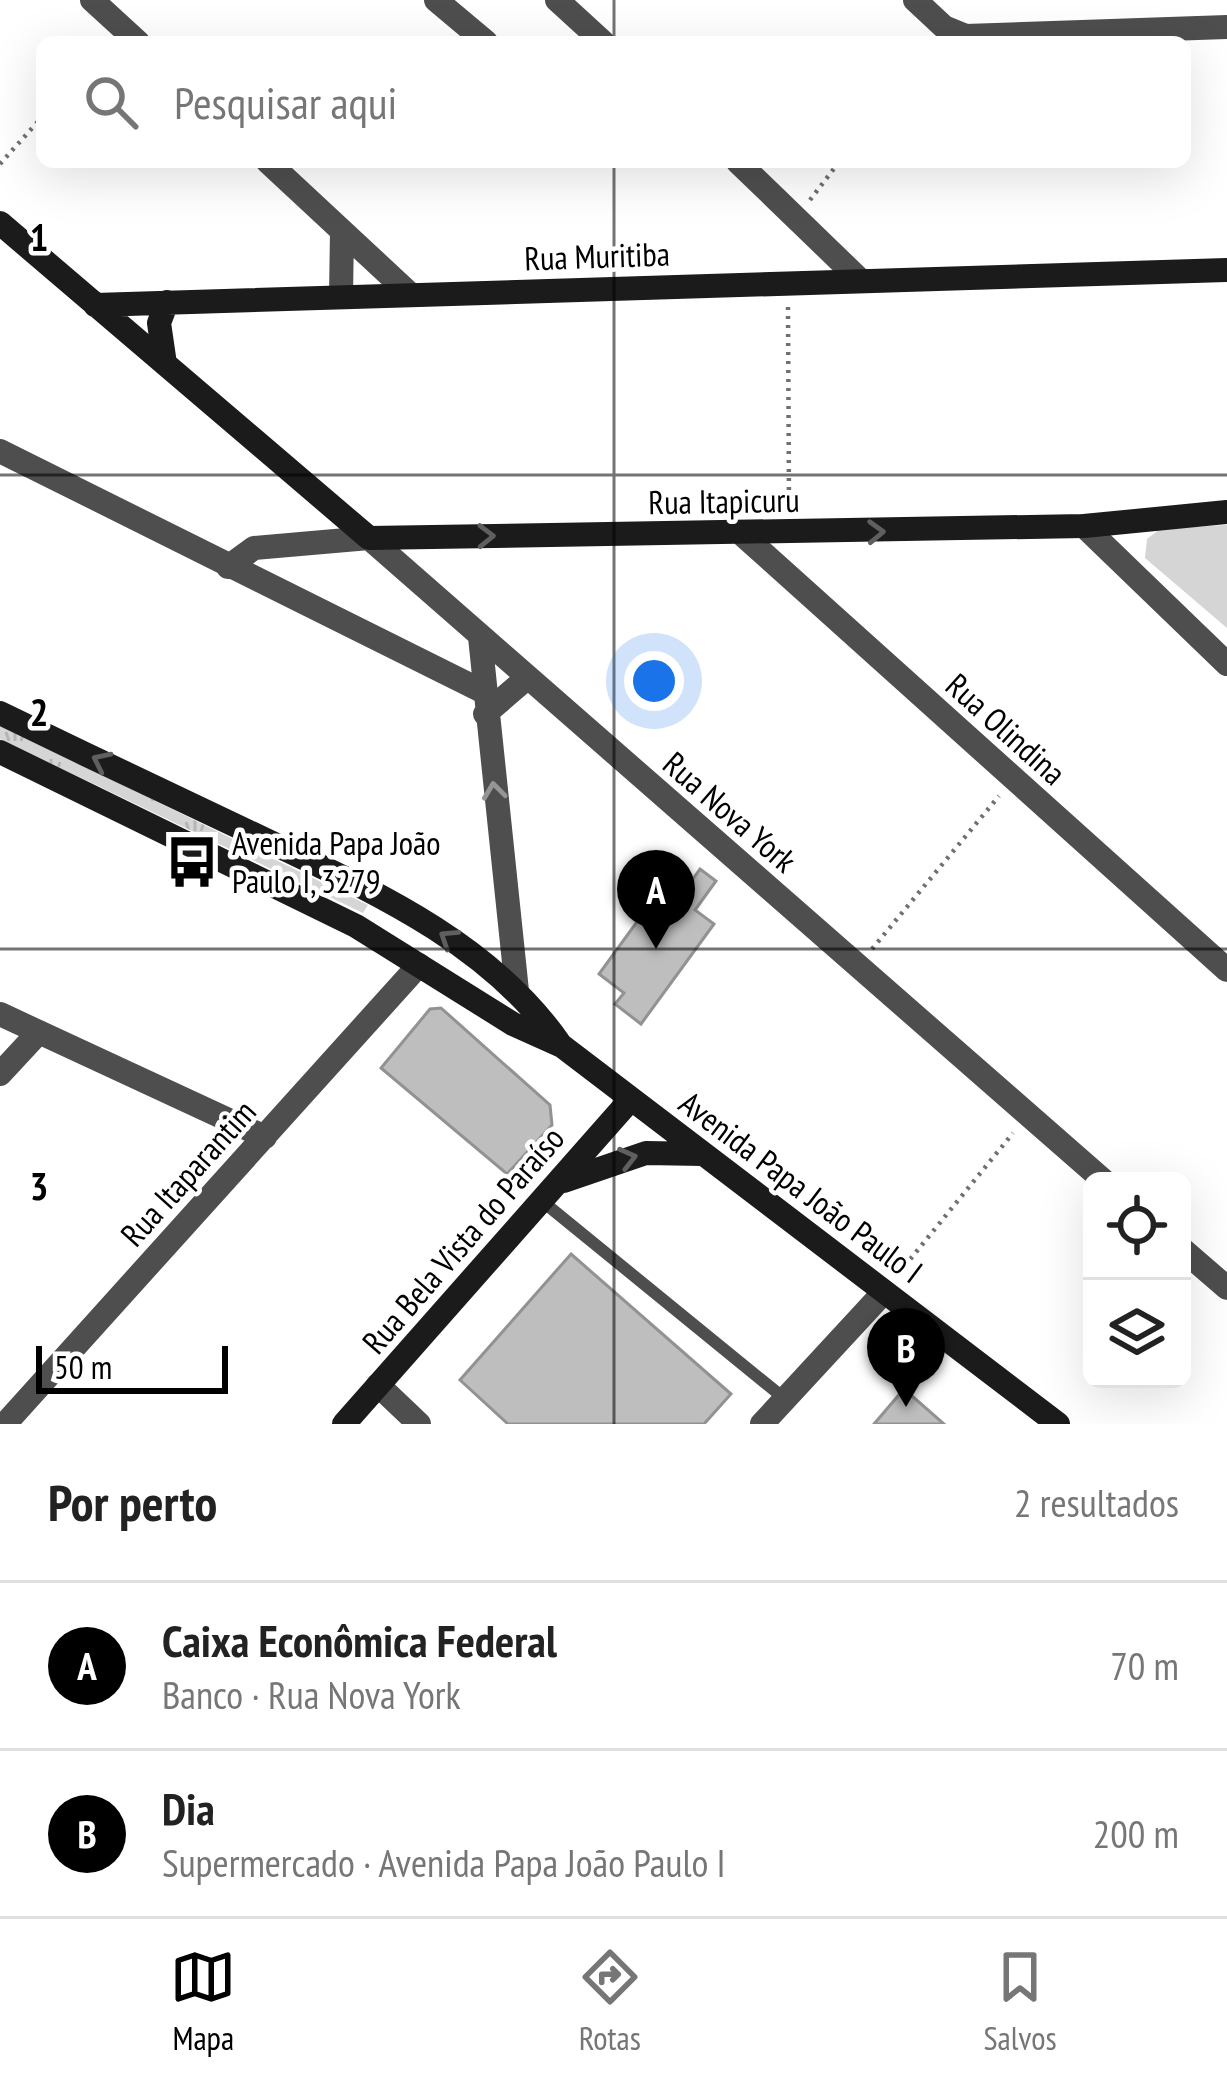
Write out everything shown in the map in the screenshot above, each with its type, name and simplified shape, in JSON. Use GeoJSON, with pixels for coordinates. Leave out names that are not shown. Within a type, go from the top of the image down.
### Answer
{"type":"FeatureCollection","features":[{"type":"Feature","properties":{"kind":"street"},"geometry":{"type":"LineString","coordinates":[[92,0],[131,36]]}},
{"type":"Feature","properties":{"kind":"street"},"geometry":{"type":"LineString","coordinates":[[557,0],[596,36]]}},
{"type":"Feature","properties":{"kind":"street"},"geometry":{"type":"LineString","coordinates":[[915,0],[944,27],[966,36],[1227,27]]}},
{"type":"Feature","properties":{"kind":"street"},"geometry":{"type":"LineString","coordinates":[[446,3],[479,36]]}},
{"type":"Feature","properties":{"kind":"street"},"geometry":{"type":"LineString","coordinates":[[275,168],[411,295]]}},
{"type":"Feature","properties":{"kind":"street"},"geometry":{"type":"LineString","coordinates":[[745,168],[860,280]]}},
{"type":"Feature","properties":{"kind":"street"},"geometry":{"type":"LineString","coordinates":[[0,223],[95,305]]}},
{"type":"Feature","properties":{"kind":"street"},"geometry":{"type":"LineString","coordinates":[[341,297],[343,231]]}},
{"type":"Feature","properties":{"kind":"street","name":"Rua Muritiba"},"geometry":{"type":"LineString","coordinates":[[95,305],[1227,270]]}},
{"type":"Feature","properties":{"kind":"street"},"geometry":{"type":"LineString","coordinates":[[165,364],[159,323],[167,302]]}},
{"type":"Feature","properties":{"kind":"street","name":"Rua Nova York"},"geometry":{"type":"LineString","coordinates":[[95,305],[369,538],[1094,1172]]}},
{"type":"Feature","properties":{"kind":"street"},"geometry":{"type":"LineString","coordinates":[[0,451],[484,703]]}},
{"type":"Feature","properties":{"kind":"street","name":"Rua Itapicuru"},"geometry":{"type":"LineString","coordinates":[[228,567],[254,548],[369,538],[744,536],[1084,526],[1227,512]]}},
{"type":"Feature","properties":{"kind":"street"},"geometry":{"type":"LineString","coordinates":[[1084,526],[1227,664]]}},
{"type":"Feature","properties":{"kind":"street","name":"Rua Olindina"},"geometry":{"type":"LineString","coordinates":[[744,536],[1227,970]]}},
{"type":"Feature","properties":{"kind":"street"},"geometry":{"type":"LineString","coordinates":[[480,637],[517,991]]}},
{"type":"Feature","properties":{"kind":"street"},"geometry":{"type":"LineString","coordinates":[[484,703],[527,678]]}},
{"type":"Feature","properties":{"kind":"street","name":"Avenida Papa João Paulo I"},"geometry":{"type":"LineString","coordinates":[[0,713],[372,891],[455,941],[517,991],[562,1046],[1058,1424]]}},
{"type":"Feature","properties":{"kind":"street","name":"Avenida Papa João Paulo I"},"geometry":{"type":"LineString","coordinates":[[0,752],[356,926],[513,1024],[562,1046]]}},
{"type":"Feature","properties":{"kind":"street","name":"Rua Itaparantim"},"geometry":{"type":"LineString","coordinates":[[5,1424],[419,965]]}},
{"type":"Feature","properties":{"kind":"street"},"geometry":{"type":"LineString","coordinates":[[0,1014],[265,1137]]}},
{"type":"Feature","properties":{"kind":"street"},"geometry":{"type":"LineString","coordinates":[[0,1074],[38,1033]]}},
{"type":"Feature","properties":{"kind":"street","name":"Rua Bela Vista do Paraíso"},"geometry":{"type":"LineString","coordinates":[[344,1424],[631,1099]]}},
{"type":"Feature","properties":{"kind":"street"},"geometry":{"type":"LineString","coordinates":[[549,1193],[646,1153],[703,1154]]}},
{"type":"Feature","properties":{"kind":"street"},"geometry":{"type":"LineString","coordinates":[[1191,1257],[1227,1288]]}},
{"type":"Feature","properties":{"kind":"street"},"geometry":{"type":"LineString","coordinates":[[762,1424],[884,1292]]}},
{"type":"Feature","properties":{"kind":"street"},"geometry":{"type":"LineString","coordinates":[[378,1385],[419,1424]]}},
{"type":"Feature","properties":{"kind":"lane"},"geometry":{"type":"LineString","coordinates":[[549,1193],[785,1399]]}},
{"type":"Feature","properties":{"kind":"path"},"geometry":{"type":"LineString","coordinates":[[0,164],[36,123]]}},
{"type":"Feature","properties":{"kind":"path"},"geometry":{"type":"LineString","coordinates":[[798,216],[834,168]]}},
{"type":"Feature","properties":{"kind":"path"},"geometry":{"type":"LineString","coordinates":[[788,283],[789,506]]}},
{"type":"Feature","properties":{"kind":"path"},"geometry":{"type":"LineString","coordinates":[[857,967],[1013,779]]}},
{"type":"Feature","properties":{"kind":"path"},"geometry":{"type":"LineString","coordinates":[[884,1292],[1028,1115]]}},
{"type":"Feature","properties":{"kind":"green space"},"geometry":{"type":"Polygon","coordinates":[[[1227,525],[1227,628],[1145,558],[1147,539],[1160,529],[1227,525]]]}},
{"type":"Feature","properties":{"kind":"green space"},"geometry":{"type":"Polygon","coordinates":[[[0,726],[368,905],[363,913],[0,739],[0,726]]]}},
{"type":"Feature","properties":{"kind":"building"},"geometry":{"type":"Polygon","coordinates":[[[700,869],[716,881],[695,910],[714,924],[641,1024],[615,1004],[624,993],[599,974],[663,886],[679,898],[700,869]]]}},
{"type":"Feature","properties":{"kind":"building"},"geometry":{"type":"Polygon","coordinates":[[[441,1008],[550,1105],[552,1125],[507,1174],[381,1068],[430,1009],[441,1008]]]}},
{"type":"Feature","properties":{"kind":"building"},"geometry":{"type":"Polygon","coordinates":[[[571,1254],[731,1394],[704,1424],[508,1424],[460,1380],[571,1254]]]}},
{"type":"Feature","properties":{"kind":"building"},"geometry":{"type":"Polygon","coordinates":[[[904,1389],[944,1424],[874,1424],[904,1389]]]}},
{"type":"Feature","properties":{"kind":"place","name":"Avenida Papa João Paulo I, 3279"},"geometry":{"type":"Point","coordinates":[192,862]}},
{"type":"Feature","properties":{"kind":"place","name":"Caixa Econômica Federal"},"geometry":{"type":"Point","coordinates":[656,949]}},
{"type":"Feature","properties":{"kind":"place","name":"Dia"},"geometry":{"type":"Point","coordinates":[906,1407]}}]}
